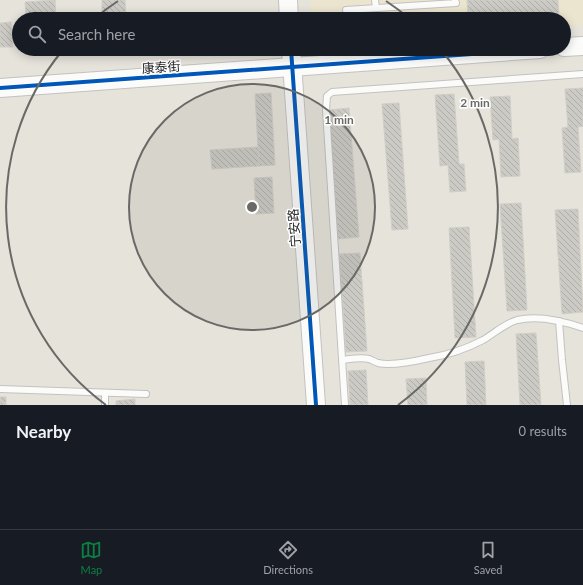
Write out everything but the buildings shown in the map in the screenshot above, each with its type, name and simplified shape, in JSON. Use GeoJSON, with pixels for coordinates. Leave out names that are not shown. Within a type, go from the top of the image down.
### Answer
{"type":"FeatureCollection","features":[{"type":"Feature","properties":{"kind":"street"},"geometry":{"type":"LineString","coordinates":[[288,0],[289,12]]}},
{"type":"Feature","properties":{"kind":"street"},"geometry":{"type":"LineString","coordinates":[[571,47],[583,46]]}},
{"type":"Feature","properties":{"kind":"street","name":"宁安路"},"geometry":{"type":"LineString","coordinates":[[292,56],[316,405]]}},
{"type":"Feature","properties":{"kind":"street","name":"康泰街"},"geometry":{"type":"LineString","coordinates":[[0,88],[444,56]]}},
{"type":"Feature","properties":{"kind":"lane"},"geometry":{"type":"LineString","coordinates":[[375,0],[376,8]]}},
{"type":"Feature","properties":{"kind":"lane"},"geometry":{"type":"LineString","coordinates":[[346,10],[456,3],[456,0]]}},
{"type":"Feature","properties":{"kind":"lane"},"geometry":{"type":"LineString","coordinates":[[345,405],[326,110],[327,96],[332,92],[583,74]]}},
{"type":"Feature","properties":{"kind":"lane"},"geometry":{"type":"LineString","coordinates":[[342,360],[358,358],[378,363],[398,363],[430,358],[468,348],[506,324],[518,320],[546,319],[583,328]]}},
{"type":"Feature","properties":{"kind":"lane"},"geometry":{"type":"LineString","coordinates":[[559,321],[567,405]]}},
{"type":"Feature","properties":{"kind":"lane"},"geometry":{"type":"LineString","coordinates":[[0,389],[146,394]]}},
{"type":"Feature","properties":{"kind":"lane"},"geometry":{"type":"LineString","coordinates":[[105,392],[105,405]]}},
{"type":"Feature","properties":{"kind":"shaded area"},"geometry":{"type":"Polygon","coordinates":[[[310,0],[583,0],[583,25],[571,26],[571,12],[311,12],[310,0]]]}},
{"type":"Feature","properties":{"kind":"cycle path"},"geometry":{"type":"LineString","coordinates":[[291,56],[316,405]]}},
{"type":"Feature","properties":{"kind":"cycle path"},"geometry":{"type":"LineString","coordinates":[[0,88],[443,56]]}}]}
